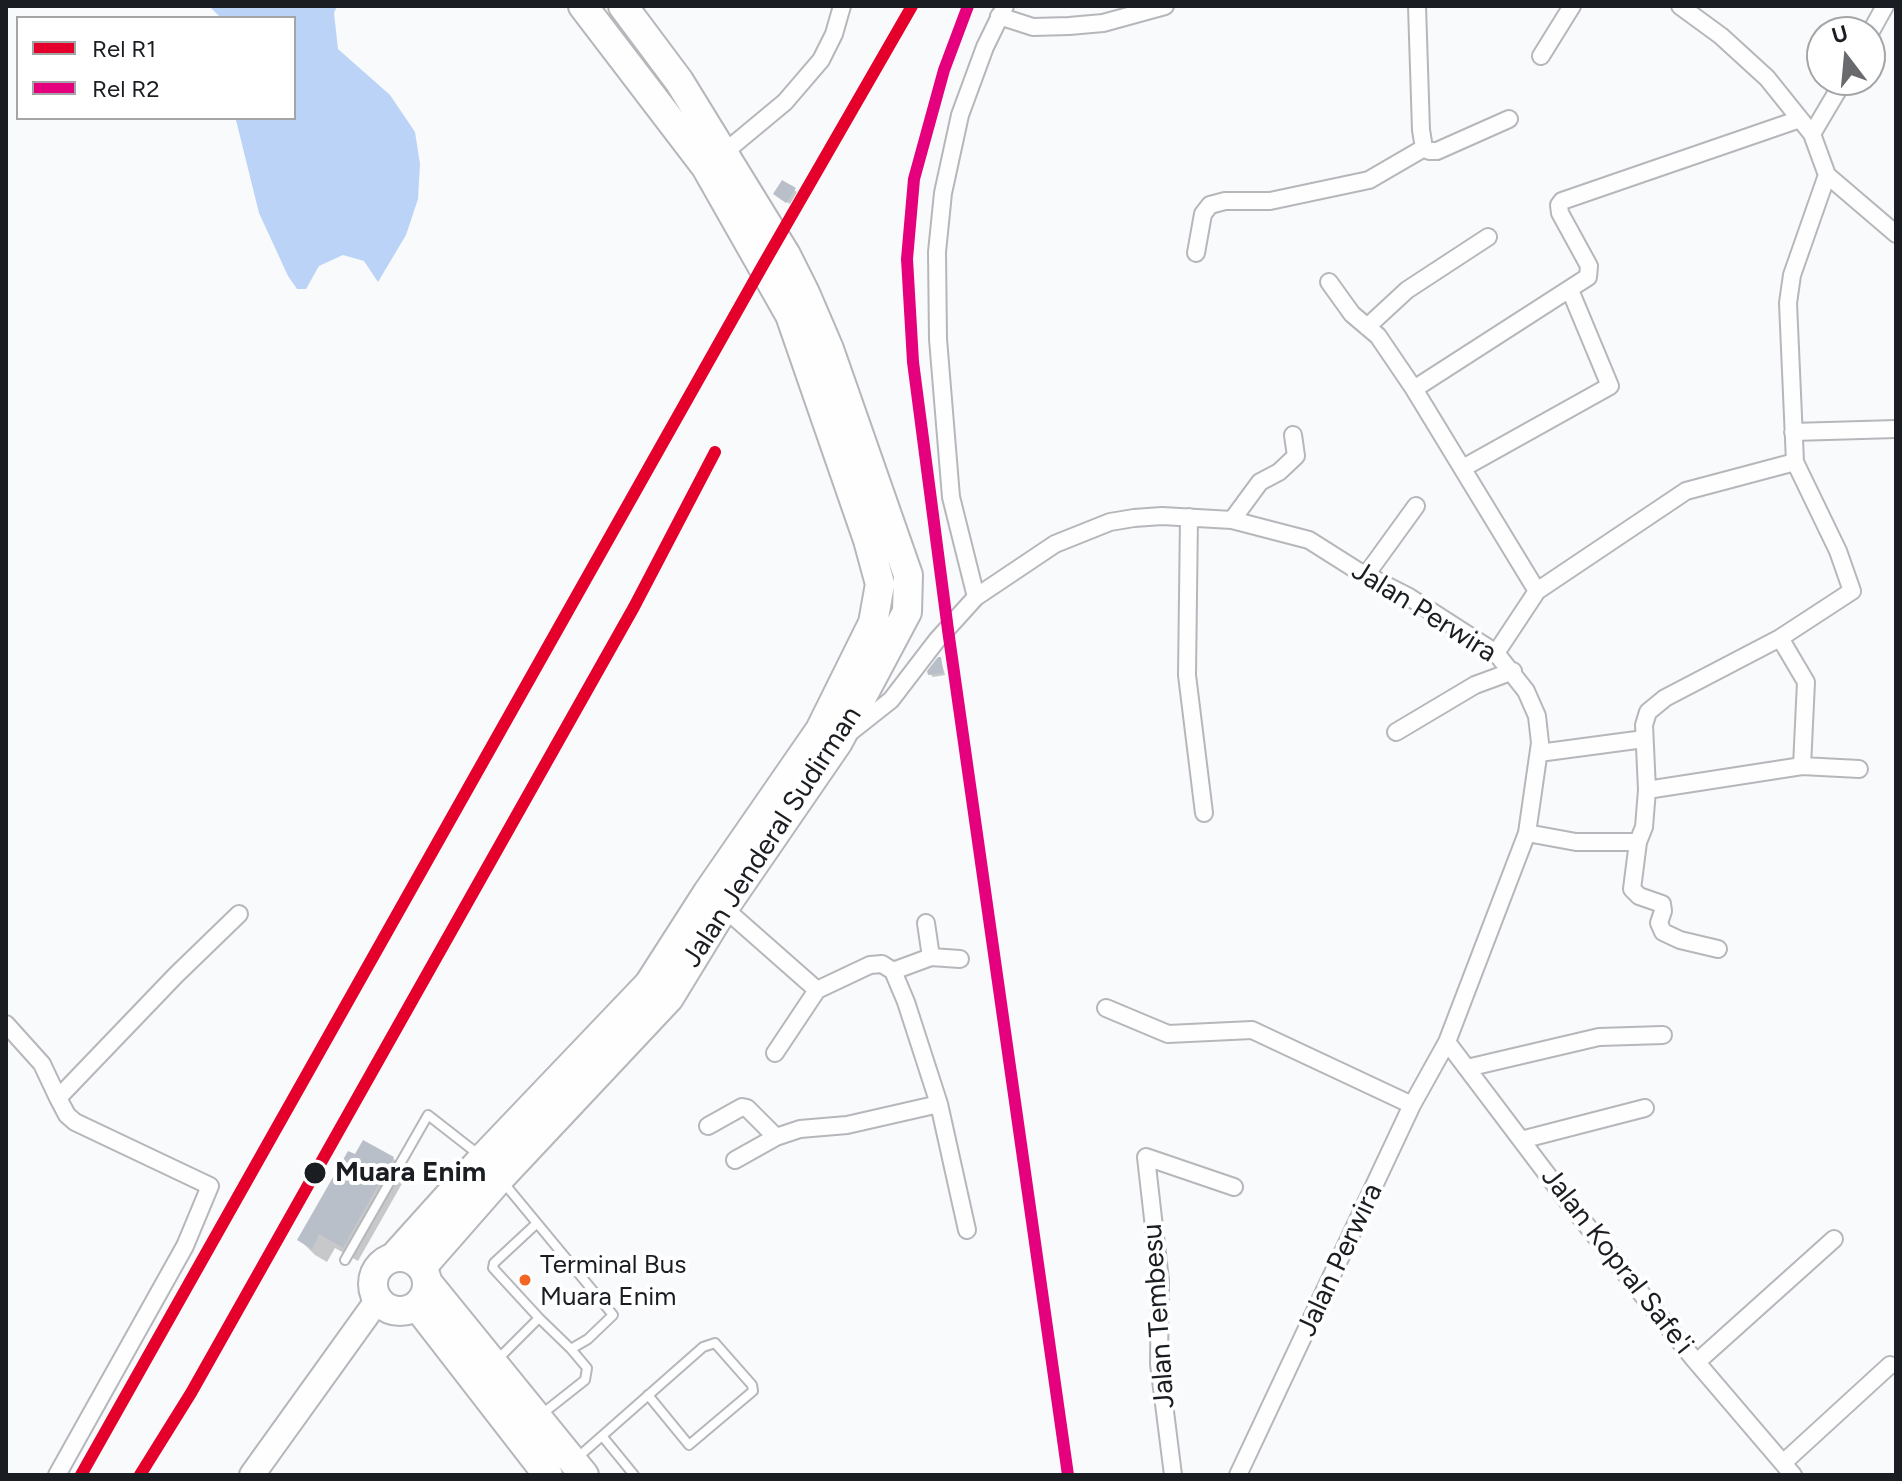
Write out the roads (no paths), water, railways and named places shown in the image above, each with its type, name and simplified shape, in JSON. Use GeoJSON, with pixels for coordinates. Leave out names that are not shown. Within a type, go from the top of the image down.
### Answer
{"type":"FeatureCollection","features":[{"type":"Feature","properties":{"kind":"highway","name":"Jalan Jenderal Sudirman"},"geometry":{"type":"LineString","coordinates":[[393,1258],[669,998],[907,612],[908,575],[829,349],[786,255],[715,160],[583,6]]}},
{"type":"Feature","properties":{"kind":"highway","name":"Jalan Jenderal Sudirman"},"geometry":{"type":"LineString","coordinates":[[623,6],[679,81],[715,160]]}},
{"type":"Feature","properties":{"kind":"highway","name":"Jalan Jenderal Sudirman"},"geometry":{"type":"LineString","coordinates":[[422,1285],[491,1168],[649,984],[708,892],[829,736]]}},
{"type":"Feature","properties":{"kind":"highway"},"geometry":{"type":"LineString","coordinates":[[422,1285],[404,1312],[389,1310],[377,1301],[373,1293],[373,1275],[384,1261],[409,1258],[422,1285],[568,1470]]}},
{"type":"Feature","properties":{"kind":"highway"},"geometry":{"type":"LineString","coordinates":[[422,1285],[537,1418],[568,1470]]}},
{"type":"Feature","properties":{"kind":"main road"},"geometry":{"type":"LineString","coordinates":[[252,1475],[377,1301]]}},
{"type":"Feature","properties":{"kind":"street"},"geometry":{"type":"LineString","coordinates":[[715,160],[785,102],[821,60],[834,34],[842,6]]}},
{"type":"Feature","properties":{"kind":"street"},"geometry":{"type":"LineString","coordinates":[[976,597],[951,497],[938,339],[937,252],[943,193],[960,115],[1002,11],[1033,27],[1069,26],[1103,23],[1165,6]]}},
{"type":"Feature","properties":{"kind":"street"},"geometry":{"type":"LineString","coordinates":[[1417,6],[1424,148]]}},
{"type":"Feature","properties":{"kind":"street"},"geometry":{"type":"LineString","coordinates":[[1541,56],[1572,6]]}},
{"type":"Feature","properties":{"kind":"street"},"geometry":{"type":"LineString","coordinates":[[1687,8],[1767,78],[1812,134],[1827,175],[1896,234]]}},
{"type":"Feature","properties":{"kind":"street"},"geometry":{"type":"LineString","coordinates":[[1812,134],[1835,96]]}},
{"type":"Feature","properties":{"kind":"street"},"geometry":{"type":"LineString","coordinates":[[1424,148],[1437,151],[1509,119]]}},
{"type":"Feature","properties":{"kind":"street"},"geometry":{"type":"LineString","coordinates":[[1414,389],[1588,277],[1589,266],[1560,213],[1562,201],[1800,119]]}},
{"type":"Feature","properties":{"kind":"street"},"geometry":{"type":"LineString","coordinates":[[1196,253],[1203,214],[1210,205],[1225,201],[1280,199],[1369,180],[1424,148]]}},
{"type":"Feature","properties":{"kind":"street"},"geometry":{"type":"LineString","coordinates":[[1718,949],[1680,940],[1663,932],[1659,923],[1662,904],[1639,896],[1632,889],[1638,842],[1643,834],[1647,790],[1645,717],[1658,702],[1780,638],[1853,589],[1795,462],[1793,432],[1788,303],[1792,275],[1827,175]]}},
{"type":"Feature","properties":{"kind":"street"},"geometry":{"type":"LineString","coordinates":[[1367,327],[1407,290],[1488,237]]}},
{"type":"Feature","properties":{"kind":"street"},"geometry":{"type":"LineString","coordinates":[[1329,282],[1352,314],[1378,336],[1414,389],[1537,591]]}},
{"type":"Feature","properties":{"kind":"street"},"geometry":{"type":"LineString","coordinates":[[1463,468],[1610,386],[1570,290]]}},
{"type":"Feature","properties":{"kind":"street"},"geometry":{"type":"LineString","coordinates":[[1793,432],[1896,429]]}},
{"type":"Feature","properties":{"kind":"street"},"geometry":{"type":"LineString","coordinates":[[1232,520],[1260,482],[1279,472],[1296,456],[1293,435]]}},
{"type":"Feature","properties":{"kind":"street"},"geometry":{"type":"LineString","coordinates":[[1496,653],[1537,591],[1686,491],[1795,462]]}},
{"type":"Feature","properties":{"kind":"street"},"geometry":{"type":"LineString","coordinates":[[1366,575],[1416,506]]}},
{"type":"Feature","properties":{"kind":"street"},"geometry":{"type":"LineString","coordinates":[[1189,517],[1187,675],[1204,813]]}},
{"type":"Feature","properties":{"kind":"street","name":"Jalan Perwira"},"geometry":{"type":"LineString","coordinates":[[829,736],[891,700],[937,640],[976,597],[1055,544],[1110,522],[1134,518],[1232,520],[1309,540],[1409,597],[1496,653],[1526,691],[1537,716],[1539,753],[1527,833],[1447,1042],[1412,1105],[1238,1475]]}},
{"type":"Feature","properties":{"kind":"street"},"geometry":{"type":"LineString","coordinates":[[1780,638],[1806,682],[1802,766]]}},
{"type":"Feature","properties":{"kind":"street"},"geometry":{"type":"LineString","coordinates":[[1396,732],[1484,680],[1513,671]]}},
{"type":"Feature","properties":{"kind":"street"},"geometry":{"type":"LineString","coordinates":[[1539,753],[1644,739]]}},
{"type":"Feature","properties":{"kind":"street"},"geometry":{"type":"LineString","coordinates":[[1647,790],[1802,766],[1859,769]]}},
{"type":"Feature","properties":{"kind":"street"},"geometry":{"type":"LineString","coordinates":[[1527,833],[1576,842],[1638,842]]}},
{"type":"Feature","properties":{"kind":"street"},"geometry":{"type":"LineString","coordinates":[[724,908],[817,990]]}},
{"type":"Feature","properties":{"kind":"street"},"geometry":{"type":"LineString","coordinates":[[58,1098],[239,914]]}},
{"type":"Feature","properties":{"kind":"street"},"geometry":{"type":"LineString","coordinates":[[926,923],[931,957]]}},
{"type":"Feature","properties":{"kind":"street"},"geometry":{"type":"LineString","coordinates":[[893,971],[931,957],[960,959]]}},
{"type":"Feature","properties":{"kind":"street"},"geometry":{"type":"LineString","coordinates":[[775,1053],[817,990],[870,965],[882,964],[893,971],[939,1104],[967,1230]]}},
{"type":"Feature","properties":{"kind":"street"},"geometry":{"type":"LineString","coordinates":[[1106,1008],[1168,1034],[1252,1030],[1412,1105]]}},
{"type":"Feature","properties":{"kind":"street"},"geometry":{"type":"LineString","coordinates":[[6,1024],[42,1064],[67,1115],[75,1122],[210,1186],[185,1246],[57,1475]]}},
{"type":"Feature","properties":{"kind":"street"},"geometry":{"type":"LineString","coordinates":[[1467,1068],[1599,1037],[1663,1035]]}},
{"type":"Feature","properties":{"kind":"street","name":"Jalan Kopral Safe'i"},"geometry":{"type":"LineString","coordinates":[[1447,1042],[1568,1202],[1788,1469]]}},
{"type":"Feature","properties":{"kind":"street"},"geometry":{"type":"LineString","coordinates":[[735,1160],[776,1137],[800,1129],[847,1125],[939,1104]]}},
{"type":"Feature","properties":{"kind":"street"},"geometry":{"type":"LineString","coordinates":[[708,1126],[742,1107],[747,1108],[776,1137]]}},
{"type":"Feature","properties":{"kind":"street"},"geometry":{"type":"LineString","coordinates":[[1521,1140],[1645,1108]]}},
{"type":"Feature","properties":{"kind":"street","name":"Jalan Tembesu"},"geometry":{"type":"LineString","coordinates":[[1173,1475],[1159,1364],[1160,1280],[1146,1157],[1234,1187]]}},
{"type":"Feature","properties":{"kind":"street"},"geometry":{"type":"LineString","coordinates":[[1697,1362],[1834,1239]]}},
{"type":"Feature","properties":{"kind":"street"},"geometry":{"type":"LineString","coordinates":[[1788,1469],[1890,1365]]}},
{"type":"Feature","properties":{"kind":"lane"},"geometry":{"type":"LineString","coordinates":[[345,1260],[428,1115],[491,1168],[613,1315],[588,1339],[571,1349]]}},
{"type":"Feature","properties":{"kind":"lane"},"geometry":{"type":"LineString","coordinates":[[536,1224],[494,1263],[493,1268],[587,1368],[585,1380],[537,1418]]}},
{"type":"Feature","properties":{"kind":"lane"},"geometry":{"type":"LineString","coordinates":[[492,1364],[539,1318]]}},
{"type":"Feature","properties":{"kind":"lane"},"geometry":{"type":"LineString","coordinates":[[568,1470],[648,1395],[703,1347],[715,1343],[752,1385],[753,1391],[689,1445],[648,1395]]}},
{"type":"Feature","properties":{"kind":"lane"},"geometry":{"type":"LineString","coordinates":[[603,1437],[634,1475]]}},
{"type":"Feature","properties":{"kind":"water"},"geometry":{"type":"Polygon","coordinates":[[[209,6],[337,6],[334,13],[338,49],[390,95],[415,132],[420,164],[418,199],[406,235],[378,282],[364,261],[343,255],[319,266],[306,289],[297,289],[288,276],[259,213],[236,120],[296,120],[296,16],[219,16],[209,6]]]}},
{"type":"Feature","properties":{"kind":"rail line","name":"R1"},"geometry":{"type":"LineString","coordinates":[[81,1475],[912,6]]}},
{"type":"Feature","properties":{"kind":"rail line","name":"R2"},"geometry":{"type":"LineString","coordinates":[[968,6],[944,70],[914,179],[907,259],[913,362],[1068,1475]]}},
{"type":"Feature","properties":{"kind":"rail line","name":"R1"},"geometry":{"type":"LineString","coordinates":[[140,1475],[191,1393],[634,607],[715,452]]}},
{"type":"Feature","properties":{"kind":"place","name":"Muara Enim"},"geometry":{"type":"Point","coordinates":[315,1173]}},
{"type":"Feature","properties":{"kind":"place","name":"Terminal Bus Muara Enim"},"geometry":{"type":"Point","coordinates":[525,1280]}}]}
